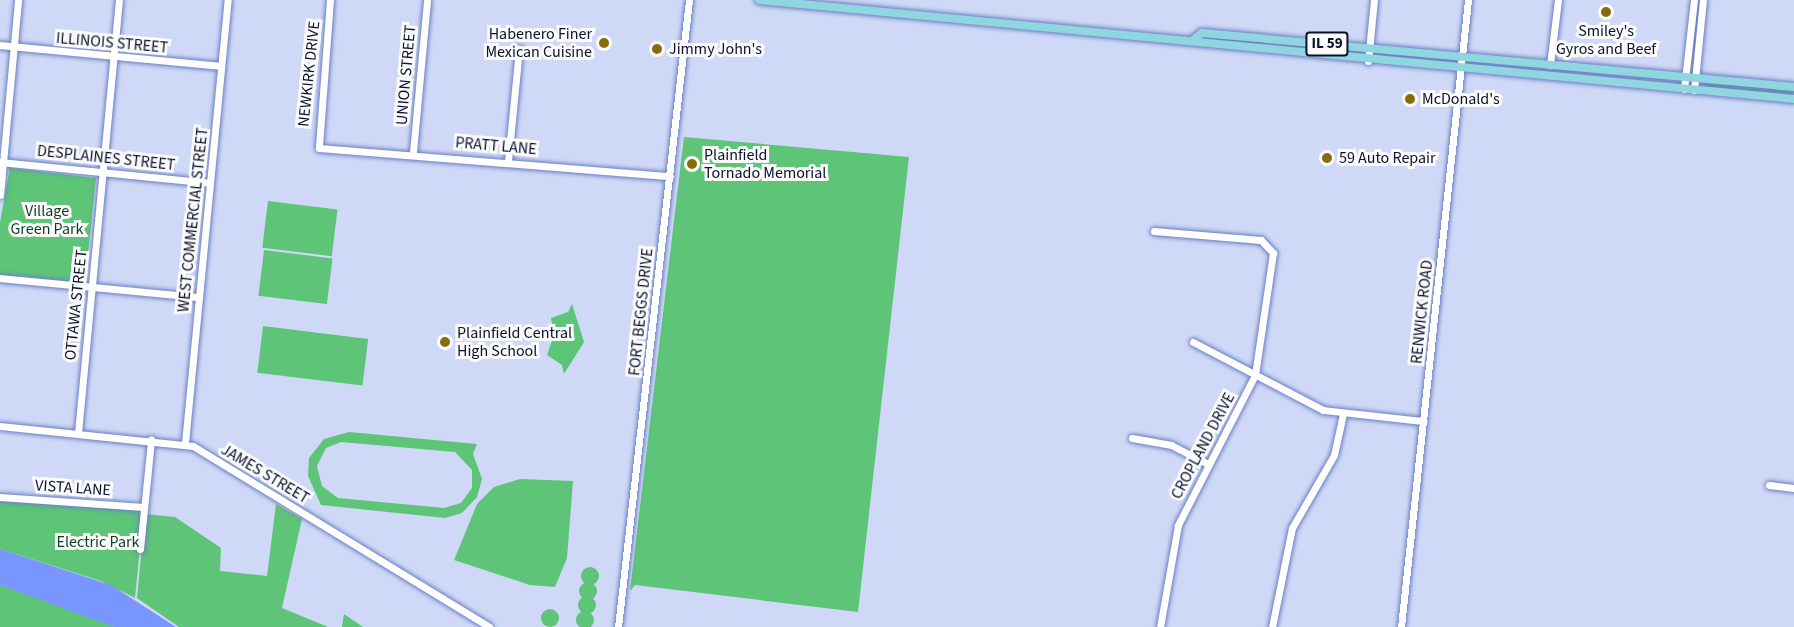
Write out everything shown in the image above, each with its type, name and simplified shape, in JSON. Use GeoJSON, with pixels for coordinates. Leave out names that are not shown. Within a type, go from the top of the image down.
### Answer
{"type":"FeatureCollection","features":[{"type":"Feature","properties":{"kind":"main road","name":"IL 59"},"geometry":{"type":"LineString","coordinates":[[759,0],[837,3],[1194,39],[1203,46],[1794,99]]}},
{"type":"Feature","properties":{"kind":"main road","name":"IL 59"},"geometry":{"type":"LineString","coordinates":[[1194,39],[1202,33],[1794,87]]}},
{"type":"Feature","properties":{"kind":"street"},"geometry":{"type":"LineString","coordinates":[[0,195],[18,0]]}},
{"type":"Feature","properties":{"kind":"street","name":"OTTAWA STREET"},"geometry":{"type":"LineString","coordinates":[[78,433],[119,0]]}},
{"type":"Feature","properties":{"kind":"street","name":"WEST COMMERCIAL STREET"},"geometry":{"type":"LineString","coordinates":[[185,443],[228,0]]}},
{"type":"Feature","properties":{"kind":"street","name":"NEWKIRK DRIVE"},"geometry":{"type":"LineString","coordinates":[[320,148],[330,0]]}},
{"type":"Feature","properties":{"kind":"street","name":"UNION STREET"},"geometry":{"type":"LineString","coordinates":[[413,152],[427,0]]}},
{"type":"Feature","properties":{"kind":"street","name":"FORT BEGGS DRIVE"},"geometry":{"type":"LineString","coordinates":[[618,627],[689,0]]}},
{"type":"Feature","properties":{"kind":"street"},"geometry":{"type":"LineString","coordinates":[[1368,60],[1374,0]]}},
{"type":"Feature","properties":{"kind":"street","name":"RENWICK ROAD"},"geometry":{"type":"LineString","coordinates":[[1401,627],[1468,0]]}},
{"type":"Feature","properties":{"kind":"street"},"geometry":{"type":"LineString","coordinates":[[1550,65],[1558,0]]}},
{"type":"Feature","properties":{"kind":"street"},"geometry":{"type":"LineString","coordinates":[[1684,89],[1694,0]]}},
{"type":"Feature","properties":{"kind":"street"},"geometry":{"type":"LineString","coordinates":[[1695,90],[1702,0]]}},
{"type":"Feature","properties":{"kind":"street","name":"ILLINOIS STREET"},"geometry":{"type":"LineString","coordinates":[[0,45],[221,66]]}},
{"type":"Feature","properties":{"kind":"street"},"geometry":{"type":"LineString","coordinates":[[508,161],[519,49]]}},
{"type":"Feature","properties":{"kind":"street","name":"PRATT LANE"},"geometry":{"type":"LineString","coordinates":[[320,148],[364,154],[413,152],[670,176]]}},
{"type":"Feature","properties":{"kind":"street","name":"DESPLAINES STREET"},"geometry":{"type":"LineString","coordinates":[[2,162],[209,183]]}},
{"type":"Feature","properties":{"kind":"street","name":"CROPLAND DRIVE"},"geometry":{"type":"LineString","coordinates":[[1154,231],[1270,243],[1265,328],[1255,375],[1208,464],[1173,540],[1160,627]]}},
{"type":"Feature","properties":{"kind":"street"},"geometry":{"type":"LineString","coordinates":[[0,278],[199,297]]}},
{"type":"Feature","properties":{"kind":"street"},"geometry":{"type":"LineString","coordinates":[[1193,342],[1315,407],[1343,414],[1423,421]]}},
{"type":"Feature","properties":{"kind":"street"},"geometry":{"type":"LineString","coordinates":[[1272,627],[1292,528],[1334,455],[1343,414]]}},
{"type":"Feature","properties":{"kind":"street","name":"JAMES STREET"},"geometry":{"type":"LineString","coordinates":[[0,426],[185,443],[489,627]]}},
{"type":"Feature","properties":{"kind":"street"},"geometry":{"type":"LineString","coordinates":[[1132,438],[1171,445],[1208,464]]}},
{"type":"Feature","properties":{"kind":"street"},"geometry":{"type":"LineString","coordinates":[[140,549],[151,440]]}},
{"type":"Feature","properties":{"kind":"street"},"geometry":{"type":"LineString","coordinates":[[1769,485],[1794,488]]}},
{"type":"Feature","properties":{"kind":"street","name":"VISTA LANE"},"geometry":{"type":"LineString","coordinates":[[0,496],[144,507]]}},
{"type":"Feature","properties":{"kind":"green space"},"geometry":{"type":"Polygon","coordinates":[[[1705,83],[1794,91],[1793,95],[1705,87],[1705,83]]]}},
{"type":"Feature","properties":{"kind":"green space"},"geometry":{"type":"Polygon","coordinates":[[[684,137],[909,157],[858,612],[635,585],[630,591],[684,137]]]}},
{"type":"Feature","properties":{"kind":"green space","name":"Village Green Park"},"geometry":{"type":"Polygon","coordinates":[[[10,168],[96,178],[85,283],[0,275],[0,222],[10,168]]]}},
{"type":"Feature","properties":{"kind":"green space"},"geometry":{"type":"Polygon","coordinates":[[[268,201],[337,210],[332,256],[262,248],[268,201]]]}},
{"type":"Feature","properties":{"kind":"green space"},"geometry":{"type":"Polygon","coordinates":[[[264,250],[332,258],[327,304],[258,296],[264,250]]]}},
{"type":"Feature","properties":{"kind":"green space"},"geometry":{"type":"Polygon","coordinates":[[[572,304],[584,342],[564,374],[562,365],[547,355],[554,335],[551,318],[568,312],[572,304]]]}},
{"type":"Feature","properties":{"kind":"green space"},"geometry":{"type":"Polygon","coordinates":[[[263,326],[368,339],[362,386],[257,373],[263,326]]]}},
{"type":"Feature","properties":{"kind":"green space"},"geometry":{"type":"Polygon","coordinates":[[[349,432],[477,444],[473,454],[482,479],[477,497],[462,513],[445,518],[321,505],[308,476],[309,458],[324,439],[349,432]],[[341,442],[326,448],[317,466],[322,486],[338,498],[444,508],[461,503],[472,488],[472,470],[455,452],[341,442]]]}},
{"type":"Feature","properties":{"kind":"green space"},"geometry":{"type":"Polygon","coordinates":[[[520,479],[573,481],[567,558],[555,587],[530,585],[454,560],[477,504],[494,487],[520,479]]]}},
{"type":"Feature","properties":{"kind":"green space","name":"Electric Park"},"geometry":{"type":"Polygon","coordinates":[[[0,497],[144,507],[135,598],[101,581],[0,549],[0,497]]]}},
{"type":"Feature","properties":{"kind":"green space"},"geometry":{"type":"Polygon","coordinates":[[[276,504],[302,519],[282,608],[328,627],[179,627],[137,598],[145,514],[175,517],[221,548],[220,571],[267,576],[276,504]]]}},
{"type":"Feature","properties":{"kind":"green space"},"geometry":{"type":"Polygon","coordinates":[[[590,567],[596,570],[599,576],[596,582],[590,585],[584,582],[581,576],[584,570],[590,567]]]}},
{"type":"Feature","properties":{"kind":"green space"},"geometry":{"type":"Polygon","coordinates":[[[588,582],[594,585],[597,591],[594,597],[588,600],[582,597],[579,591],[582,585],[588,582]]]}},
{"type":"Feature","properties":{"kind":"green space","name":"Electric Park"},"geometry":{"type":"Polygon","coordinates":[[[0,585],[87,613],[114,627],[0,627],[0,585]]]}},
{"type":"Feature","properties":{"kind":"green space"},"geometry":{"type":"Polygon","coordinates":[[[587,596],[593,599],[596,605],[593,611],[587,614],[581,611],[578,605],[581,599],[587,596]]]}},
{"type":"Feature","properties":{"kind":"green space"},"geometry":{"type":"Polygon","coordinates":[[[550,609],[556,612],[559,618],[556,624],[550,627],[544,624],[541,618],[544,612],[550,609]]]}},
{"type":"Feature","properties":{"kind":"green space"},"geometry":{"type":"Polygon","coordinates":[[[585,611],[591,614],[594,620],[591,626],[585,629],[579,626],[576,620],[579,614],[585,611]]]}},
{"type":"Feature","properties":{"kind":"green space"},"geometry":{"type":"Polygon","coordinates":[[[344,614],[363,627],[342,627],[344,614]]]}},
{"type":"Feature","properties":{"kind":"water"},"geometry":{"type":"Polygon","coordinates":[[[0,549],[111,585],[176,627],[114,627],[0,585],[0,549]]]}},
{"type":"Feature","properties":{"kind":"place","name":"Smiley's Gyros and Beef"},"geometry":{"type":"Point","coordinates":[1606,12]}},
{"type":"Feature","properties":{"kind":"place","name":"Habenero Finer Mexican Cuisine"},"geometry":{"type":"Point","coordinates":[604,43]}},
{"type":"Feature","properties":{"kind":"place","name":"Jimmy John's"},"geometry":{"type":"Point","coordinates":[657,49]}},
{"type":"Feature","properties":{"kind":"place","name":"McDonald's"},"geometry":{"type":"Point","coordinates":[1410,99]}},
{"type":"Feature","properties":{"kind":"place","name":"59 Auto Repair"},"geometry":{"type":"Point","coordinates":[1327,158]}},
{"type":"Feature","properties":{"kind":"place","name":"Plainfield Tornado Memorial"},"geometry":{"type":"Point","coordinates":[692,164]}},
{"type":"Feature","properties":{"kind":"place","name":"Plainfield Central High School"},"geometry":{"type":"Point","coordinates":[445,342]}}]}
